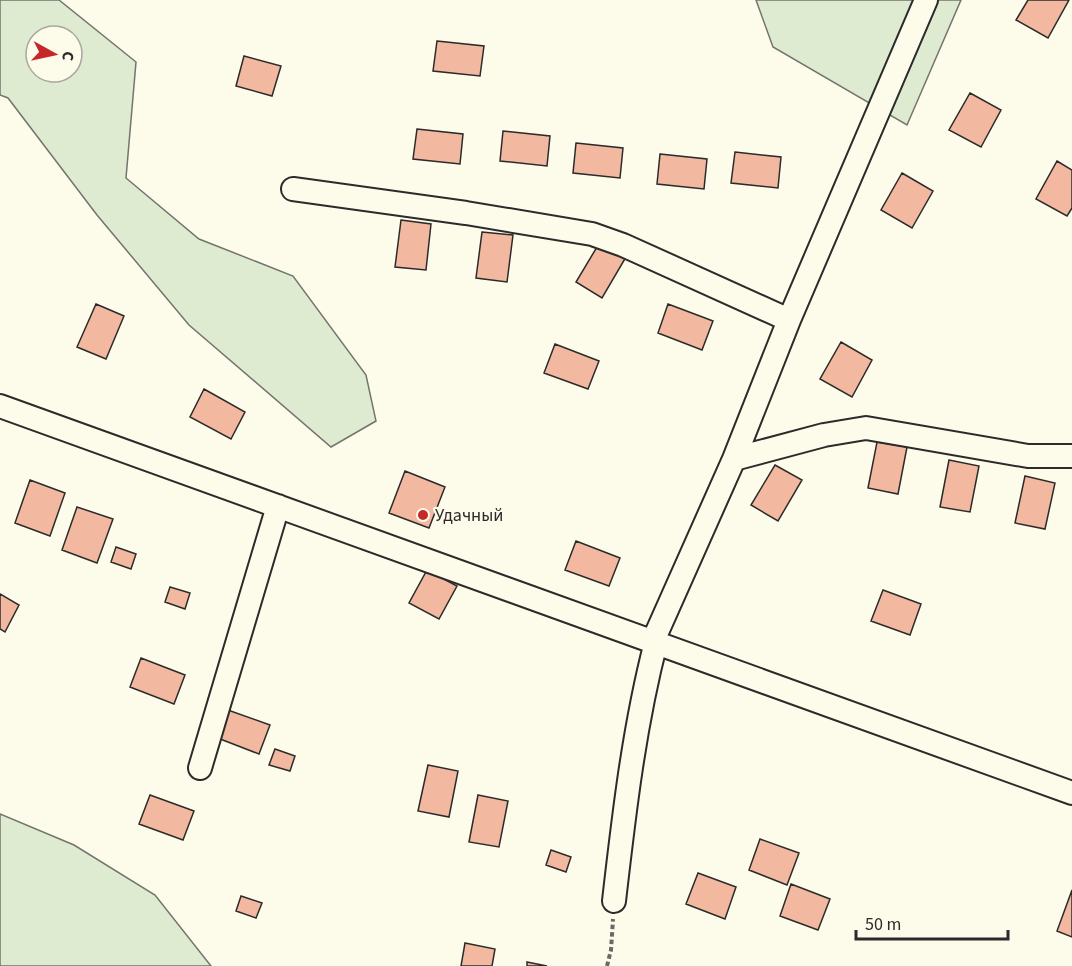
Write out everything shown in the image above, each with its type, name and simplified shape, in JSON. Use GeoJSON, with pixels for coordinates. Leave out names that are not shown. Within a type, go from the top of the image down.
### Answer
{"type":"FeatureCollection","features":[{"type":"Feature","properties":{"kind":"street"},"geometry":{"type":"LineString","coordinates":[[614,901],[626,793],[654,642],[734,459],[789,320],[926,0]]}},
{"type":"Feature","properties":{"kind":"street"},"geometry":{"type":"LineString","coordinates":[[293,189],[466,213],[592,234],[623,245],[789,320]]}},
{"type":"Feature","properties":{"kind":"street"},"geometry":{"type":"LineString","coordinates":[[0,406],[1072,793]]}},
{"type":"Feature","properties":{"kind":"street"},"geometry":{"type":"LineString","coordinates":[[734,459],[824,435],[866,428],[1028,456],[1072,456]]}},
{"type":"Feature","properties":{"kind":"street"},"geometry":{"type":"LineString","coordinates":[[200,768],[278,507]]}},
{"type":"Feature","properties":{"kind":"path"},"geometry":{"type":"LineString","coordinates":[[607,966],[611,950],[614,901]]}},
{"type":"Feature","properties":{"kind":"green space"},"geometry":{"type":"Polygon","coordinates":[[[0,0],[59,0],[136,62],[126,178],[199,239],[293,276],[366,375],[376,421],[331,447],[189,325],[97,215],[8,98],[0,95],[0,0]]]}},
{"type":"Feature","properties":{"kind":"green space"},"geometry":{"type":"Polygon","coordinates":[[[756,0],[961,0],[907,125],[773,47],[756,0]]]}},
{"type":"Feature","properties":{"kind":"green space"},"geometry":{"type":"Polygon","coordinates":[[[0,814],[74,845],[155,895],[211,966],[0,966],[0,814]]]}},
{"type":"Feature","properties":{"kind":"building"},"geometry":{"type":"Polygon","coordinates":[[[1028,0],[1069,0],[1048,38],[1016,20],[1028,0]]]}},
{"type":"Feature","properties":{"kind":"building"},"geometry":{"type":"Polygon","coordinates":[[[437,41],[484,46],[480,76],[433,71],[437,41]]]}},
{"type":"Feature","properties":{"kind":"building"},"geometry":{"type":"Polygon","coordinates":[[[244,56],[281,66],[272,96],[236,86],[244,56]]]}},
{"type":"Feature","properties":{"kind":"building"},"geometry":{"type":"Polygon","coordinates":[[[970,93],[1001,110],[981,147],[949,130],[970,93]]]}},
{"type":"Feature","properties":{"kind":"building"},"geometry":{"type":"Polygon","coordinates":[[[417,129],[463,134],[460,164],[413,159],[417,129]]]}},
{"type":"Feature","properties":{"kind":"building"},"geometry":{"type":"Polygon","coordinates":[[[503,131],[550,136],[547,166],[500,161],[503,131]]]}},
{"type":"Feature","properties":{"kind":"building"},"geometry":{"type":"Polygon","coordinates":[[[576,143],[623,148],[620,178],[573,173],[576,143]]]}},
{"type":"Feature","properties":{"kind":"building"},"geometry":{"type":"Polygon","coordinates":[[[735,152],[781,157],[778,188],[731,183],[735,152]]]}},
{"type":"Feature","properties":{"kind":"building"},"geometry":{"type":"Polygon","coordinates":[[[660,154],[707,159],[704,189],[657,184],[660,154]]]}},
{"type":"Feature","properties":{"kind":"building"},"geometry":{"type":"Polygon","coordinates":[[[1057,161],[1072,170],[1072,208],[1067,216],[1036,199],[1057,161]]]}},
{"type":"Feature","properties":{"kind":"building"},"geometry":{"type":"Polygon","coordinates":[[[902,173],[933,191],[912,228],[881,210],[902,173]]]}},
{"type":"Feature","properties":{"kind":"building"},"geometry":{"type":"Polygon","coordinates":[[[401,220],[431,224],[426,270],[395,267],[401,220]]]}},
{"type":"Feature","properties":{"kind":"building"},"geometry":{"type":"Polygon","coordinates":[[[482,232],[513,235],[507,282],[476,278],[482,232]]]}},
{"type":"Feature","properties":{"kind":"building"},"geometry":{"type":"Polygon","coordinates":[[[600,242],[626,257],[602,298],[576,282],[600,242]]]}},
{"type":"Feature","properties":{"kind":"building"},"geometry":{"type":"Polygon","coordinates":[[[96,304],[124,316],[106,359],[77,347],[96,304]]]}},
{"type":"Feature","properties":{"kind":"building"},"geometry":{"type":"Polygon","coordinates":[[[668,304],[713,321],[702,350],[658,333],[668,304]]]}},
{"type":"Feature","properties":{"kind":"building"},"geometry":{"type":"Polygon","coordinates":[[[841,342],[872,360],[852,397],[820,379],[841,342]]]}},
{"type":"Feature","properties":{"kind":"building"},"geometry":{"type":"Polygon","coordinates":[[[555,344],[599,361],[588,389],[544,373],[555,344]]]}},
{"type":"Feature","properties":{"kind":"building"},"geometry":{"type":"Polygon","coordinates":[[[204,389],[245,412],[231,439],[190,417],[204,389]]]}},
{"type":"Feature","properties":{"kind":"building"},"geometry":{"type":"Polygon","coordinates":[[[877,442],[907,447],[898,494],[868,488],[877,442]]]}},
{"type":"Feature","properties":{"kind":"building"},"geometry":{"type":"Polygon","coordinates":[[[949,460],[979,466],[970,512],[940,507],[949,460]]]}},
{"type":"Feature","properties":{"kind":"building"},"geometry":{"type":"Polygon","coordinates":[[[775,465],[802,480],[778,521],[751,505],[775,465]]]}},
{"type":"Feature","properties":{"kind":"building"},"geometry":{"type":"Polygon","coordinates":[[[405,471],[445,487],[429,528],[389,513],[405,471]]]}},
{"type":"Feature","properties":{"kind":"building"},"geometry":{"type":"Polygon","coordinates":[[[1025,476],[1055,483],[1045,529],[1015,523],[1025,476]]]}},
{"type":"Feature","properties":{"kind":"building"},"geometry":{"type":"Polygon","coordinates":[[[30,480],[65,493],[50,536],[15,523],[30,480]]]}},
{"type":"Feature","properties":{"kind":"building"},"geometry":{"type":"Polygon","coordinates":[[[77,507],[113,519],[97,563],[62,550],[77,507]]]}},
{"type":"Feature","properties":{"kind":"building"},"geometry":{"type":"Polygon","coordinates":[[[576,541],[620,558],[609,586],[565,570],[576,541]]]}},
{"type":"Feature","properties":{"kind":"building"},"geometry":{"type":"Polygon","coordinates":[[[116,547],[136,554],[131,569],[111,562],[116,547]]]}},
{"type":"Feature","properties":{"kind":"building"},"geometry":{"type":"Polygon","coordinates":[[[427,570],[457,586],[439,619],[409,603],[427,570]]]}},
{"type":"Feature","properties":{"kind":"building"},"geometry":{"type":"Polygon","coordinates":[[[170,587],[190,593],[185,609],[165,602],[170,587]]]}},
{"type":"Feature","properties":{"kind":"building"},"geometry":{"type":"Polygon","coordinates":[[[883,590],[921,604],[910,635],[871,621],[883,590]]]}},
{"type":"Feature","properties":{"kind":"building"},"geometry":{"type":"Polygon","coordinates":[[[0,594],[19,605],[5,632],[0,629],[0,594]]]}},
{"type":"Feature","properties":{"kind":"building"},"geometry":{"type":"Polygon","coordinates":[[[141,658],[185,675],[174,704],[130,687],[141,658]]]}},
{"type":"Feature","properties":{"kind":"building"},"geometry":{"type":"Polygon","coordinates":[[[225,709],[270,725],[259,754],[215,737],[225,709]]]}},
{"type":"Feature","properties":{"kind":"building"},"geometry":{"type":"Polygon","coordinates":[[[275,749],[295,756],[290,771],[269,765],[275,749]]]}},
{"type":"Feature","properties":{"kind":"building"},"geometry":{"type":"Polygon","coordinates":[[[428,765],[458,771],[449,817],[418,811],[428,765]]]}},
{"type":"Feature","properties":{"kind":"building"},"geometry":{"type":"Polygon","coordinates":[[[150,795],[194,811],[183,840],[139,824],[150,795]]]}},
{"type":"Feature","properties":{"kind":"building"},"geometry":{"type":"Polygon","coordinates":[[[478,795],[508,801],[499,847],[469,842],[478,795]]]}},
{"type":"Feature","properties":{"kind":"building"},"geometry":{"type":"Polygon","coordinates":[[[760,839],[799,853],[787,885],[749,870],[760,839]]]}},
{"type":"Feature","properties":{"kind":"building"},"geometry":{"type":"Polygon","coordinates":[[[551,850],[571,857],[566,872],[546,865],[551,850]]]}},
{"type":"Feature","properties":{"kind":"building"},"geometry":{"type":"Polygon","coordinates":[[[698,873],[736,887],[725,919],[686,904],[698,873]]]}},
{"type":"Feature","properties":{"kind":"building"},"geometry":{"type":"Polygon","coordinates":[[[791,884],[830,899],[818,930],[780,916],[791,884]]]}},
{"type":"Feature","properties":{"kind":"building"},"geometry":{"type":"Polygon","coordinates":[[[1072,890],[1072,937],[1057,931],[1072,890]]]}},
{"type":"Feature","properties":{"kind":"building"},"geometry":{"type":"Polygon","coordinates":[[[241,896],[262,903],[256,918],[236,911],[241,896]]]}},
{"type":"Feature","properties":{"kind":"building"},"geometry":{"type":"Polygon","coordinates":[[[465,943],[495,949],[492,966],[461,966],[465,943]]]}},
{"type":"Feature","properties":{"kind":"building"},"geometry":{"type":"Polygon","coordinates":[[[527,962],[547,966],[527,966],[527,962]]]}},
{"type":"Feature","properties":{"kind":"place","name":"Удачный"},"geometry":{"type":"Point","coordinates":[423,515]}}]}
